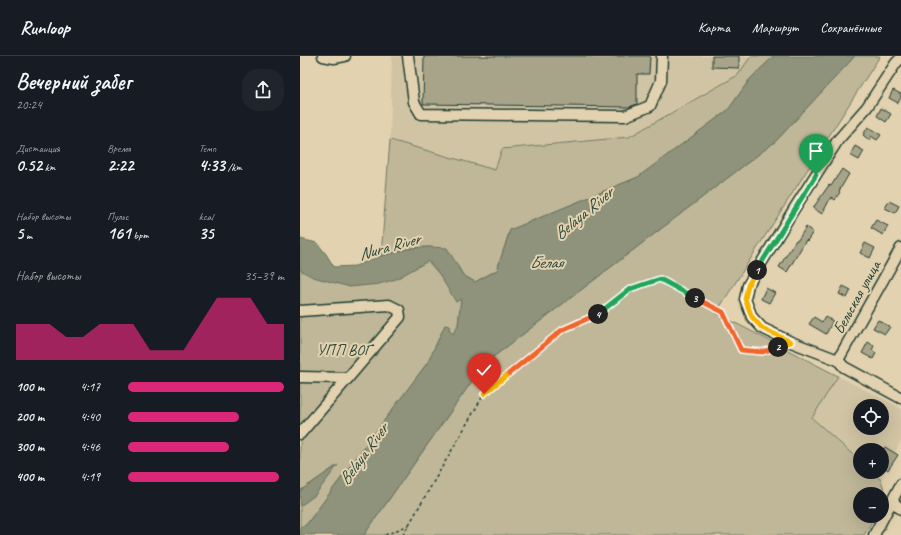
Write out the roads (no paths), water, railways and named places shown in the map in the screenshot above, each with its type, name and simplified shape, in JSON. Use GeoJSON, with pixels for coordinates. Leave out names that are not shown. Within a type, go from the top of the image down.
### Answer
{"type":"FeatureCollection","features":[{"type":"Feature","properties":{"kind":"street"},"geometry":{"type":"LineString","coordinates":[[324,56],[334,58],[345,56]]}},
{"type":"Feature","properties":{"kind":"street"},"geometry":{"type":"LineString","coordinates":[[408,56],[414,102],[420,114],[625,116],[650,106],[661,81],[662,56]]}},
{"type":"Feature","properties":{"kind":"street"},"geometry":{"type":"LineString","coordinates":[[901,58],[896,63],[867,107],[838,140],[748,285],[745,299],[752,317],[762,328],[791,342],[838,360],[844,367],[901,398]]}},
{"type":"Feature","properties":{"kind":"street","name":"Бельская улица"},"geometry":{"type":"LineString","coordinates":[[838,360],[901,248]]}},
{"type":"Feature","properties":{"kind":"street"},"geometry":{"type":"LineString","coordinates":[[300,311],[389,305],[399,310],[400,318],[300,434]]}},
{"type":"Feature","properties":{"kind":"street"},"geometry":{"type":"LineString","coordinates":[[300,377],[348,378]]}},
{"type":"Feature","properties":{"kind":"street"},"geometry":{"type":"LineString","coordinates":[[874,535],[901,484]]}},
{"type":"Feature","properties":{"kind":"street"},"geometry":{"type":"LineString","coordinates":[[892,501],[901,509]]}},
{"type":"Feature","properties":{"kind":"water","name":"Белая"},"geometry":{"type":"Polygon","coordinates":[[[774,56],[855,56],[776,141],[484,364],[364,535],[300,535],[300,527],[306,525],[428,362],[445,325],[449,326],[450,331],[453,334],[458,325],[461,299],[456,302],[439,274],[428,261],[396,279],[379,284],[350,287],[313,277],[300,270],[300,239],[317,243],[334,267],[355,266],[381,256],[412,248],[447,248],[463,275],[475,282],[497,270],[510,230],[638,177],[728,110],[750,79],[774,56]]]}},
{"type":"Feature","properties":{"kind":"water"},"geometry":{"type":"Polygon","coordinates":[[[338,465],[315,495],[300,506],[300,491],[338,465]]]}},
{"type":"Feature","properties":{"kind":"water label","name":"Belaya River"},"geometry":{"type":"Point","coordinates":[583,213]}},
{"type":"Feature","properties":{"kind":"water label","name":"Nura River"},"geometry":{"type":"Point","coordinates":[389,246]}},
{"type":"Feature","properties":{"kind":"water label","name":"Belaya River"},"geometry":{"type":"Point","coordinates":[363,454]}},
{"type":"Feature","properties":{"kind":"park label","name":"УПП ВОГ"},"geometry":{"type":"Point","coordinates":[344,349]}}]}
